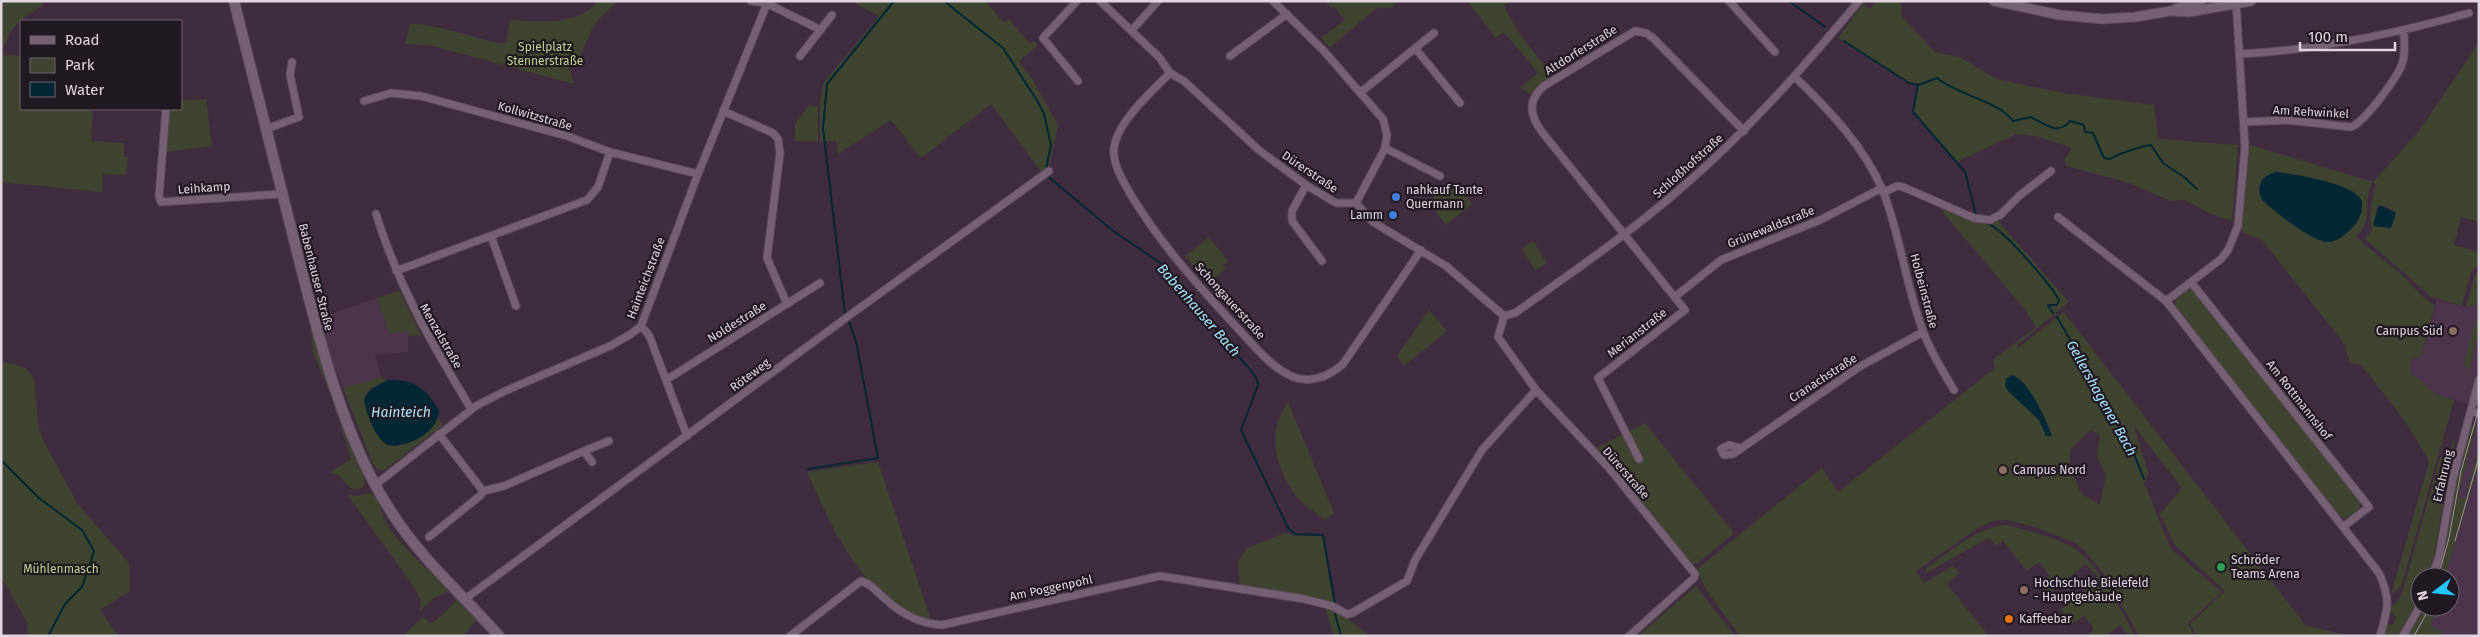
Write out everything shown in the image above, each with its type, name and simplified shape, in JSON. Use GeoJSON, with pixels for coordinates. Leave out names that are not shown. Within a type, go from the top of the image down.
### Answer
{"type":"FeatureCollection","features":[{"type":"Feature","properties":{"kind":"main road","name":"Babenhauser Straße"},"geometry":{"type":"LineString","coordinates":[[234,1],[319,339],[355,442],[375,485],[391,513],[413,543],[499,636]]}},
{"type":"Feature","properties":{"kind":"street"},"geometry":{"type":"LineString","coordinates":[[750,1],[767,2],[820,30]]}},
{"type":"Feature","properties":{"kind":"street"},"geometry":{"type":"LineString","coordinates":[[1077,1],[1044,38],[1078,81]]}},
{"type":"Feature","properties":{"kind":"street","name":"Dürerstraße"},"geometry":{"type":"LineString","coordinates":[[1100,1],[1159,57],[1170,73],[1184,81],[1260,151],[1306,185],[1336,203],[1356,203]]}},
{"type":"Feature","properties":{"kind":"street"},"geometry":{"type":"LineString","coordinates":[[1132,30],[1158,1]]}},
{"type":"Feature","properties":{"kind":"street"},"geometry":{"type":"LineString","coordinates":[[1273,1],[1323,50],[1383,119],[1387,135],[1385,148],[1356,203],[1373,222],[1446,266],[1504,316]]}},
{"type":"Feature","properties":{"kind":"street"},"geometry":{"type":"LineString","coordinates":[[1729,1],[1775,52]]}},
{"type":"Feature","properties":{"kind":"street","name":"Schloßhofstraße"},"geometry":{"type":"LineString","coordinates":[[1504,316],[1515,314],[1625,234],[1678,192],[1744,130],[1795,77],[1859,1]]}},
{"type":"Feature","properties":{"kind":"street"},"geometry":{"type":"LineString","coordinates":[[1994,1],[2088,18],[2135,17],[2170,11],[2201,1]]}},
{"type":"Feature","properties":{"kind":"street"},"geometry":{"type":"LineString","coordinates":[[2170,11],[2189,12],[2236,2],[2251,1]]}},
{"type":"Feature","properties":{"kind":"street","name":"Hainteichstraße"},"geometry":{"type":"LineString","coordinates":[[375,485],[471,409],[494,396],[610,346],[641,326],[698,174],[767,2]]}},
{"type":"Feature","properties":{"kind":"street"},"geometry":{"type":"LineString","coordinates":[[2166,301],[2221,259],[2235,238],[2238,226],[2244,164],[2244,122],[2236,2]]}},
{"type":"Feature","properties":{"kind":"street"},"geometry":{"type":"LineString","coordinates":[[2240,54],[2284,52],[2404,31],[2469,13]]}},
{"type":"Feature","properties":{"kind":"street"},"geometry":{"type":"LineString","coordinates":[[1230,56],[1287,14]]}},
{"type":"Feature","properties":{"kind":"street"},"geometry":{"type":"LineString","coordinates":[[800,56],[832,15]]}},
{"type":"Feature","properties":{"kind":"street","name":"Altdorferstraße"},"geometry":{"type":"LineString","coordinates":[[1625,234],[1533,119],[1532,103],[1538,90],[1625,36],[1635,31],[1646,33],[1691,75],[1744,130]]}},
{"type":"Feature","properties":{"kind":"street","name":"Am Rehwinkel"},"geometry":{"type":"LineString","coordinates":[[2244,122],[2287,120],[2351,127],[2358,124],[2366,118],[2401,67],[2404,55],[2404,31]]}},
{"type":"Feature","properties":{"kind":"street"},"geometry":{"type":"LineString","coordinates":[[1361,92],[1434,33]]}},
{"type":"Feature","properties":{"kind":"street"},"geometry":{"type":"LineString","coordinates":[[1415,48],[1460,104]]}},
{"type":"Feature","properties":{"kind":"street"},"geometry":{"type":"LineString","coordinates":[[266,129],[299,117],[290,75],[292,62]]}},
{"type":"Feature","properties":{"kind":"street","name":"Schongauerstraße"},"geometry":{"type":"LineString","coordinates":[[1170,73],[1140,105],[1121,129],[1114,147],[1117,168],[1135,200],[1174,255],[1253,344],[1287,374],[1300,378],[1316,379],[1328,375],[1343,364],[1421,250]]}},
{"type":"Feature","properties":{"kind":"street","name":"Holbeinstraße"},"geometry":{"type":"LineString","coordinates":[[1795,77],[1835,118],[1854,142],[1882,190],[1923,332],[1936,360],[1954,390]]}},
{"type":"Feature","properties":{"kind":"street","name":"Kollwitzstraße"},"geometry":{"type":"LineString","coordinates":[[364,101],[391,93],[421,96],[567,136],[610,152],[698,174]]}},
{"type":"Feature","properties":{"kind":"street","name":"Leihkamp"},"geometry":{"type":"LineString","coordinates":[[166,110],[159,196],[161,202],[282,194]]}},
{"type":"Feature","properties":{"kind":"street"},"geometry":{"type":"LineString","coordinates":[[723,111],[773,133],[778,139],[780,153],[767,258],[787,304]]}},
{"type":"Feature","properties":{"kind":"street"},"geometry":{"type":"LineString","coordinates":[[1385,148],[1440,176]]}},
{"type":"Feature","properties":{"kind":"street"},"geometry":{"type":"LineString","coordinates":[[396,271],[587,200],[598,187],[610,152]]}},
{"type":"Feature","properties":{"kind":"street"},"geometry":{"type":"LineString","coordinates":[[1882,190],[1897,186],[1903,187],[1974,218],[1990,220],[2000,215],[2019,196],[2051,171]]}},
{"type":"Feature","properties":{"kind":"street","name":"Röteweg"},"geometry":{"type":"LineString","coordinates":[[465,599],[1048,172]]}},
{"type":"Feature","properties":{"kind":"street"},"geometry":{"type":"LineString","coordinates":[[1306,185],[1292,211],[1292,221],[1322,261]]}},
{"type":"Feature","properties":{"kind":"street","name":"Grünewaldstraße"},"geometry":{"type":"LineString","coordinates":[[1676,296],[1721,260],[1820,220],[1882,190]]}},
{"type":"Feature","properties":{"kind":"street","name":"Menzelstraße"},"geometry":{"type":"LineString","coordinates":[[376,214],[396,271],[423,330],[471,409]]}},
{"type":"Feature","properties":{"kind":"street"},"geometry":{"type":"LineString","coordinates":[[2058,217],[2166,301],[2379,573],[2385,586],[2388,602],[2388,619],[2380,636]]}},
{"type":"Feature","properties":{"kind":"street","name":"Merianstraße"},"geometry":{"type":"LineString","coordinates":[[1625,234],[1676,296],[1685,310],[1598,378],[1639,459]]}},
{"type":"Feature","properties":{"kind":"street"},"geometry":{"type":"LineString","coordinates":[[491,236],[516,306]]}},
{"type":"Feature","properties":{"kind":"street","name":"Am Rottmannshof"},"geometry":{"type":"LineString","coordinates":[[2191,282],[2369,507],[2343,527]]}},
{"type":"Feature","properties":{"kind":"street","name":"Noldestraße"},"geometry":{"type":"LineString","coordinates":[[666,380],[820,283]]}},
{"type":"Feature","properties":{"kind":"street","name":"Dürerstraße"},"geometry":{"type":"LineString","coordinates":[[1504,316],[1498,337],[1536,390],[1609,468],[1695,574],[1694,578],[1629,636]]}},
{"type":"Feature","properties":{"kind":"street"},"geometry":{"type":"LineString","coordinates":[[641,326],[649,335],[687,436]]}},
{"type":"Feature","properties":{"kind":"street","name":"Cranachstraße"},"geometry":{"type":"LineString","coordinates":[[1740,448],[1859,367],[1923,332]]}},
{"type":"Feature","properties":{"kind":"street","name":"Erfahrung"},"geometry":{"type":"LineString","coordinates":[[2436,567],[2439,557],[2452,478],[2479,380]]}},
{"type":"Feature","properties":{"kind":"street","name":"Am Poggenpohl"},"geometry":{"type":"LineString","coordinates":[[790,636],[860,581],[870,585],[906,616],[942,625],[1160,576],[1304,599],[1332,606],[1347,614],[1352,613],[1407,581],[1415,560],[1482,450],[1536,390]]}},
{"type":"Feature","properties":{"kind":"street"},"geometry":{"type":"LineString","coordinates":[[2471,411],[2479,413]]}},
{"type":"Feature","properties":{"kind":"street"},"geometry":{"type":"LineString","coordinates":[[439,434],[483,491]]}},
{"type":"Feature","properties":{"kind":"street"},"geometry":{"type":"LineString","coordinates":[[483,491],[504,486],[610,441]]}},
{"type":"Feature","properties":{"kind":"street"},"geometry":{"type":"LineString","coordinates":[[584,452],[592,462]]}},
{"type":"Feature","properties":{"kind":"street"},"geometry":{"type":"LineString","coordinates":[[429,537],[481,496],[483,491]]}},
{"type":"Feature","properties":{"kind":"street"},"geometry":{"type":"LineString","coordinates":[[2403,636],[2414,617]]}},
{"type":"Feature","properties":{"kind":"shaded area"},"geometry":{"type":"Polygon","coordinates":[[[377,298],[389,334],[408,331],[408,352],[375,355],[381,377],[343,388],[327,347],[320,318],[377,298]]]}},
{"type":"Feature","properties":{"kind":"shaded area","name":"Campus Süd"},"geometry":{"type":"Polygon","coordinates":[[[2437,300],[2462,306],[2479,305],[2479,407],[2435,394],[2423,382],[2411,374],[2411,361],[2416,357],[2421,357],[2437,300]]]}},
{"type":"Feature","properties":{"kind":"shaded area"},"geometry":{"type":"Polygon","coordinates":[[[2477,422],[2479,422],[2479,446],[2465,499],[2458,497],[2477,422]]]}},
{"type":"Feature","properties":{"kind":"shaded area"},"geometry":{"type":"Polygon","coordinates":[[[2479,464],[2479,636],[2417,636],[2427,617],[2460,617],[2460,567],[2448,567],[2479,464]]]}},
{"type":"Feature","properties":{"kind":"green space"},"geometry":{"type":"Polygon","coordinates":[[[1,1],[43,1],[42,6],[20,20],[11,31],[2,55],[20,56],[20,110],[93,110],[91,141],[124,143],[124,157],[128,157],[126,175],[103,174],[102,192],[1,182],[1,1]]]}},
{"type":"Feature","properties":{"kind":"green space","name":"Spielplatz Stennerstraße"},"geometry":{"type":"Polygon","coordinates":[[[597,1],[620,1],[598,21],[590,34],[579,61],[571,59],[568,64],[574,84],[429,45],[405,44],[410,24],[444,29],[502,44],[507,41],[510,20],[557,21],[569,19],[590,9],[597,1]]]}},
{"type":"Feature","properties":{"kind":"green space"},"geometry":{"type":"Polygon","coordinates":[[[851,1],[986,1],[1004,23],[1009,19],[1030,44],[1034,41],[1038,45],[1019,61],[1036,85],[1058,125],[1049,167],[1042,173],[991,104],[921,158],[891,120],[838,154],[836,141],[820,142],[820,101],[824,82],[879,16],[851,1]]]}},
{"type":"Feature","properties":{"kind":"green space"},"geometry":{"type":"Polygon","coordinates":[[[1325,1],[1399,1],[1391,8],[1377,8],[1330,47],[1321,38],[1345,20],[1334,6],[1331,8],[1325,1]]]}},
{"type":"Feature","properties":{"kind":"green space"},"geometry":{"type":"Polygon","coordinates":[[[1467,1],[1514,1],[1504,5],[1509,15],[1526,42],[1553,76],[1536,87],[1531,94],[1520,88],[1538,73],[1504,32],[1496,38],[1467,1]]]}},
{"type":"Feature","properties":{"kind":"green space"},"geometry":{"type":"Polygon","coordinates":[[[1876,1],[1902,1],[1901,15],[1935,52],[1960,57],[1996,79],[2063,93],[2154,105],[2158,139],[2238,145],[2232,221],[2211,214],[2185,200],[2171,201],[2129,183],[2067,166],[2064,160],[2071,150],[2070,147],[2036,136],[2016,134],[1957,162],[1913,110],[1917,86],[1909,84],[1838,38],[1863,4],[1870,9],[1876,1]]]}},
{"type":"Feature","properties":{"kind":"green space"},"geometry":{"type":"Polygon","coordinates":[[[2479,43],[2479,222],[2461,217],[2454,245],[2479,252],[2479,265],[2471,272],[2462,306],[2430,296],[2365,239],[2372,229],[2370,221],[2371,208],[2376,186],[2373,182],[2418,132],[2479,43]],[[2383,205],[2377,207],[2373,226],[2390,228],[2396,212],[2383,205]]]}},
{"type":"Feature","properties":{"kind":"green space"},"geometry":{"type":"Polygon","coordinates":[[[206,99],[212,146],[165,152],[168,110],[182,110],[182,101],[206,99]]]}},
{"type":"Feature","properties":{"kind":"green space"},"geometry":{"type":"Polygon","coordinates":[[[809,105],[818,107],[818,141],[795,141],[795,124],[809,105]]]}},
{"type":"Feature","properties":{"kind":"green space"},"geometry":{"type":"Polygon","coordinates":[[[2250,145],[2373,182],[2368,195],[2365,224],[2356,236],[2401,274],[2425,299],[2435,305],[2421,357],[2416,357],[2411,361],[2411,374],[2423,382],[2435,394],[2454,400],[2401,587],[2393,593],[2429,462],[2415,436],[2398,412],[2361,365],[2350,363],[2344,343],[2262,240],[2242,232],[2250,145]],[[2277,172],[2262,181],[2259,188],[2262,200],[2317,239],[2328,242],[2344,235],[2356,223],[2362,212],[2355,192],[2311,178],[2277,172]]]}},
{"type":"Feature","properties":{"kind":"green space"},"geometry":{"type":"Polygon","coordinates":[[[1459,182],[1472,204],[1446,225],[1428,201],[1443,190],[1445,192],[1459,182]]]}},
{"type":"Feature","properties":{"kind":"green space","name":"Campus Nord"},"geometry":{"type":"Polygon","coordinates":[[[1944,204],[1997,220],[2069,302],[2017,345],[2018,348],[2057,317],[2064,312],[2305,625],[2350,636],[2196,636],[2190,624],[2225,591],[2174,544],[2160,514],[2182,488],[2134,426],[2148,472],[2145,483],[2143,480],[2169,545],[2172,550],[2222,592],[2188,623],[2194,636],[2139,636],[2106,577],[2085,551],[2074,542],[2031,526],[2007,520],[1993,521],[1978,528],[1916,571],[1924,583],[1953,566],[1960,573],[1947,584],[1989,636],[1740,636],[1707,591],[1696,570],[1822,468],[1838,492],[1995,368],[1993,360],[2036,327],[2023,307],[1940,209],[1944,204]],[[2057,317],[2127,441],[2144,479],[2130,441],[2057,317]],[[2090,430],[2071,449],[2069,466],[2081,493],[2100,505],[2106,475],[2097,456],[2100,435],[2090,430]]]}},
{"type":"Feature","properties":{"kind":"green space"},"geometry":{"type":"Polygon","coordinates":[[[1209,237],[1228,261],[1223,265],[1226,269],[1207,285],[1185,256],[1209,237]]]}},
{"type":"Feature","properties":{"kind":"green space"},"geometry":{"type":"Polygon","coordinates":[[[1533,241],[1547,263],[1535,270],[1522,249],[1533,241]]]}},
{"type":"Feature","properties":{"kind":"green space"},"geometry":{"type":"Polygon","coordinates":[[[2479,269],[2479,305],[2466,306],[2475,274],[2479,269]]]}},
{"type":"Feature","properties":{"kind":"green space"},"geometry":{"type":"Polygon","coordinates":[[[2185,290],[2194,290],[2360,501],[2359,510],[2344,519],[2335,512],[2175,307],[2176,297],[2185,290]]]}},
{"type":"Feature","properties":{"kind":"green space"},"geometry":{"type":"Polygon","coordinates":[[[399,291],[421,335],[408,336],[408,331],[389,334],[377,298],[399,291]]]}},
{"type":"Feature","properties":{"kind":"green space"},"geometry":{"type":"Polygon","coordinates":[[[1429,310],[1447,331],[1404,366],[1397,356],[1429,310]]]}},
{"type":"Feature","properties":{"kind":"green space"},"geometry":{"type":"Polygon","coordinates":[[[2477,317],[2479,329],[2465,387],[2468,370],[2464,363],[2477,317]]]}},
{"type":"Feature","properties":{"kind":"green space"},"geometry":{"type":"Polygon","coordinates":[[[310,324],[348,442],[365,480],[363,487],[356,490],[349,486],[341,477],[334,473],[329,473],[351,459],[333,401],[313,352],[310,324]]]}},
{"type":"Feature","properties":{"kind":"green space","name":"Mühlenmasch"},"geometry":{"type":"Polygon","coordinates":[[[1,362],[25,368],[34,378],[38,424],[43,440],[77,503],[129,563],[130,591],[100,610],[119,636],[28,636],[27,622],[1,577],[1,362]]]}},
{"type":"Feature","properties":{"kind":"green space"},"geometry":{"type":"Polygon","coordinates":[[[381,377],[387,380],[368,391],[364,400],[368,414],[383,442],[398,446],[406,444],[421,436],[438,418],[443,425],[384,470],[379,470],[373,464],[343,388],[381,377]]]}},
{"type":"Feature","properties":{"kind":"green space"},"geometry":{"type":"Polygon","coordinates":[[[1288,402],[1334,513],[1325,520],[1298,498],[1290,487],[1279,464],[1275,438],[1281,414],[1288,402]]]}},
{"type":"Feature","properties":{"kind":"green space"},"geometry":{"type":"Polygon","coordinates":[[[2477,422],[2458,497],[2465,499],[2479,446],[2479,464],[2448,567],[2440,567],[2456,483],[2471,426],[2477,422]]]}},
{"type":"Feature","properties":{"kind":"green space"},"geometry":{"type":"Polygon","coordinates":[[[1645,423],[1734,533],[1698,563],[1692,564],[1596,448],[1645,423]]]}},
{"type":"Feature","properties":{"kind":"green space"},"geometry":{"type":"Polygon","coordinates":[[[2453,440],[2455,443],[2431,567],[2410,567],[2410,614],[2398,636],[2382,636],[2386,625],[2394,624],[2396,617],[2389,610],[2401,597],[2440,458],[2450,452],[2453,440]]]}},
{"type":"Feature","properties":{"kind":"green space"},"geometry":{"type":"Polygon","coordinates":[[[878,462],[931,620],[907,610],[886,597],[853,561],[828,518],[807,472],[878,462]]]}},
{"type":"Feature","properties":{"kind":"green space"},"geometry":{"type":"Polygon","coordinates":[[[369,493],[378,501],[386,522],[399,540],[447,589],[447,592],[435,597],[420,611],[421,601],[414,587],[347,494],[356,496],[369,493]]]}},
{"type":"Feature","properties":{"kind":"green space"},"geometry":{"type":"Polygon","coordinates":[[[2007,525],[2052,538],[2077,550],[2088,560],[2106,584],[2135,636],[2129,636],[2120,625],[2106,636],[2086,636],[2094,629],[2084,616],[2072,624],[2061,610],[2098,578],[2086,564],[2048,595],[2040,585],[2050,576],[2039,562],[2027,571],[2003,541],[1996,546],[1989,538],[1924,574],[1927,568],[1965,540],[1985,530],[2007,525]]]}},
{"type":"Feature","properties":{"kind":"green space"},"geometry":{"type":"Polygon","coordinates":[[[1284,533],[1296,536],[1322,536],[1334,604],[1303,595],[1240,585],[1238,562],[1246,549],[1284,533]]]}},
{"type":"Feature","properties":{"kind":"green space"},"geometry":{"type":"Polygon","coordinates":[[[1696,586],[1735,636],[1638,636],[1696,586]]]}},
{"type":"Feature","properties":{"kind":"green space"},"geometry":{"type":"Polygon","coordinates":[[[457,600],[476,620],[463,636],[403,636],[423,617],[430,623],[437,620],[457,600]]]}},
{"type":"Feature","properties":{"kind":"green space"},"geometry":{"type":"Polygon","coordinates":[[[1325,607],[1341,614],[1370,636],[1334,636],[1325,607]]]}},
{"type":"Feature","properties":{"kind":"green space"},"geometry":{"type":"Polygon","coordinates":[[[2418,617],[2434,617],[2431,627],[2442,631],[2441,636],[2408,636],[2418,617]]]}},
{"type":"Feature","properties":{"kind":"water"},"geometry":{"type":"Polygon","coordinates":[[[2277,172],[2324,181],[2348,189],[2362,201],[2362,209],[2358,220],[2346,234],[2331,242],[2313,237],[2282,217],[2261,198],[2259,189],[2262,181],[2268,175],[2277,172]]]}},
{"type":"Feature","properties":{"kind":"water"},"geometry":{"type":"Polygon","coordinates":[[[2379,205],[2396,213],[2391,228],[2373,226],[2379,205]]]}},
{"type":"Feature","properties":{"kind":"water"},"geometry":{"type":"Polygon","coordinates":[[[2012,375],[2025,384],[2031,392],[2052,436],[2046,436],[2039,420],[2008,391],[2005,386],[2006,379],[2012,375]]]}},
{"type":"Feature","properties":{"kind":"water","name":"Hainteich"},"geometry":{"type":"Polygon","coordinates":[[[387,380],[405,381],[418,386],[429,396],[439,410],[438,418],[428,432],[412,441],[395,446],[387,445],[375,431],[364,399],[371,389],[387,380]]]}},
{"type":"Feature","properties":{"kind":"waterway"},"geometry":{"type":"LineString","coordinates":[[845,314],[823,128],[827,84],[894,1]]}},
{"type":"Feature","properties":{"kind":"waterway","name":"Babenhauser Bach"},"geometry":{"type":"LineString","coordinates":[[944,1],[1003,48],[1038,102],[1044,114],[1051,145],[1046,169]]}},
{"type":"Feature","properties":{"kind":"waterway","name":"Gellershagener Bach"},"geometry":{"type":"LineString","coordinates":[[1789,1],[1825,27]]}},
{"type":"Feature","properties":{"kind":"waterway","name":"Gellershagener Bach"},"geometry":{"type":"LineString","coordinates":[[1844,41],[1909,83],[1918,85],[1913,112],[1965,172],[1976,215]]}},
{"type":"Feature","properties":{"kind":"waterway"},"geometry":{"type":"LineString","coordinates":[[1918,85],[1937,78],[1945,84],[1997,108],[2013,121],[2031,117],[2056,128],[2061,128],[2070,121],[2084,125],[2085,132],[2093,133],[2104,158],[2110,159],[2130,150],[2151,145],[2163,163],[2184,177],[2197,189]]}},
{"type":"Feature","properties":{"kind":"waterway","name":"Babenhauser Bach"},"geometry":{"type":"LineString","coordinates":[[1048,174],[1050,178],[1112,230],[1159,262],[1256,377],[1258,385],[1241,430],[1288,528],[1295,534],[1323,535],[1335,604]]}},
{"type":"Feature","properties":{"kind":"waterway","name":"Gellershagener Bach"},"geometry":{"type":"LineString","coordinates":[[1986,223],[2003,234],[2014,245],[2054,292],[2059,300],[2057,305],[2048,305],[2053,313]]}},
{"type":"Feature","properties":{"kind":"waterway","name":"Gellershagener Bach"},"geometry":{"type":"LineString","coordinates":[[2057,317],[2129,442],[2144,479]]}},
{"type":"Feature","properties":{"kind":"waterway"},"geometry":{"type":"LineString","coordinates":[[808,469],[878,458],[856,341],[849,322]]}},
{"type":"Feature","properties":{"kind":"waterway"},"geometry":{"type":"LineString","coordinates":[[1,460],[39,498],[82,530],[94,551],[82,587],[65,604],[48,636]]}},
{"type":"Feature","properties":{"kind":"waterway","name":"Babenhauser Bach"},"geometry":{"type":"LineString","coordinates":[[1335,614],[1341,636]]}},
{"type":"Feature","properties":{"kind":"tram line"},"geometry":{"type":"LineString","coordinates":[[2441,567],[2449,538],[2461,471],[2479,408]]}},
{"type":"Feature","properties":{"kind":"tram line"},"geometry":{"type":"LineString","coordinates":[[2455,541],[2479,457]]}},
{"type":"Feature","properties":{"kind":"tram line"},"geometry":{"type":"LineString","coordinates":[[2414,636],[2424,617]]}},
{"type":"Feature","properties":{"kind":"place","name":"nahkauf Tante Quermann"},"geometry":{"type":"Point","coordinates":[1396,197]}},
{"type":"Feature","properties":{"kind":"place","name":"Lamm"},"geometry":{"type":"Point","coordinates":[1393,215]}},
{"type":"Feature","properties":{"kind":"place","name":"Campus Süd"},"geometry":{"type":"Point","coordinates":[2453,331]}},
{"type":"Feature","properties":{"kind":"place","name":"Campus Nord"},"geometry":{"type":"Point","coordinates":[2003,470]}},
{"type":"Feature","properties":{"kind":"place","name":"Schröder Teams Arena"},"geometry":{"type":"Point","coordinates":[2221,567]}},
{"type":"Feature","properties":{"kind":"place","name":"Hochschule Bielefeld - Hauptgebäude"},"geometry":{"type":"Point","coordinates":[2024,590]}},
{"type":"Feature","properties":{"kind":"place","name":"Kaffeebar"},"geometry":{"type":"Point","coordinates":[2009,619]}}]}
